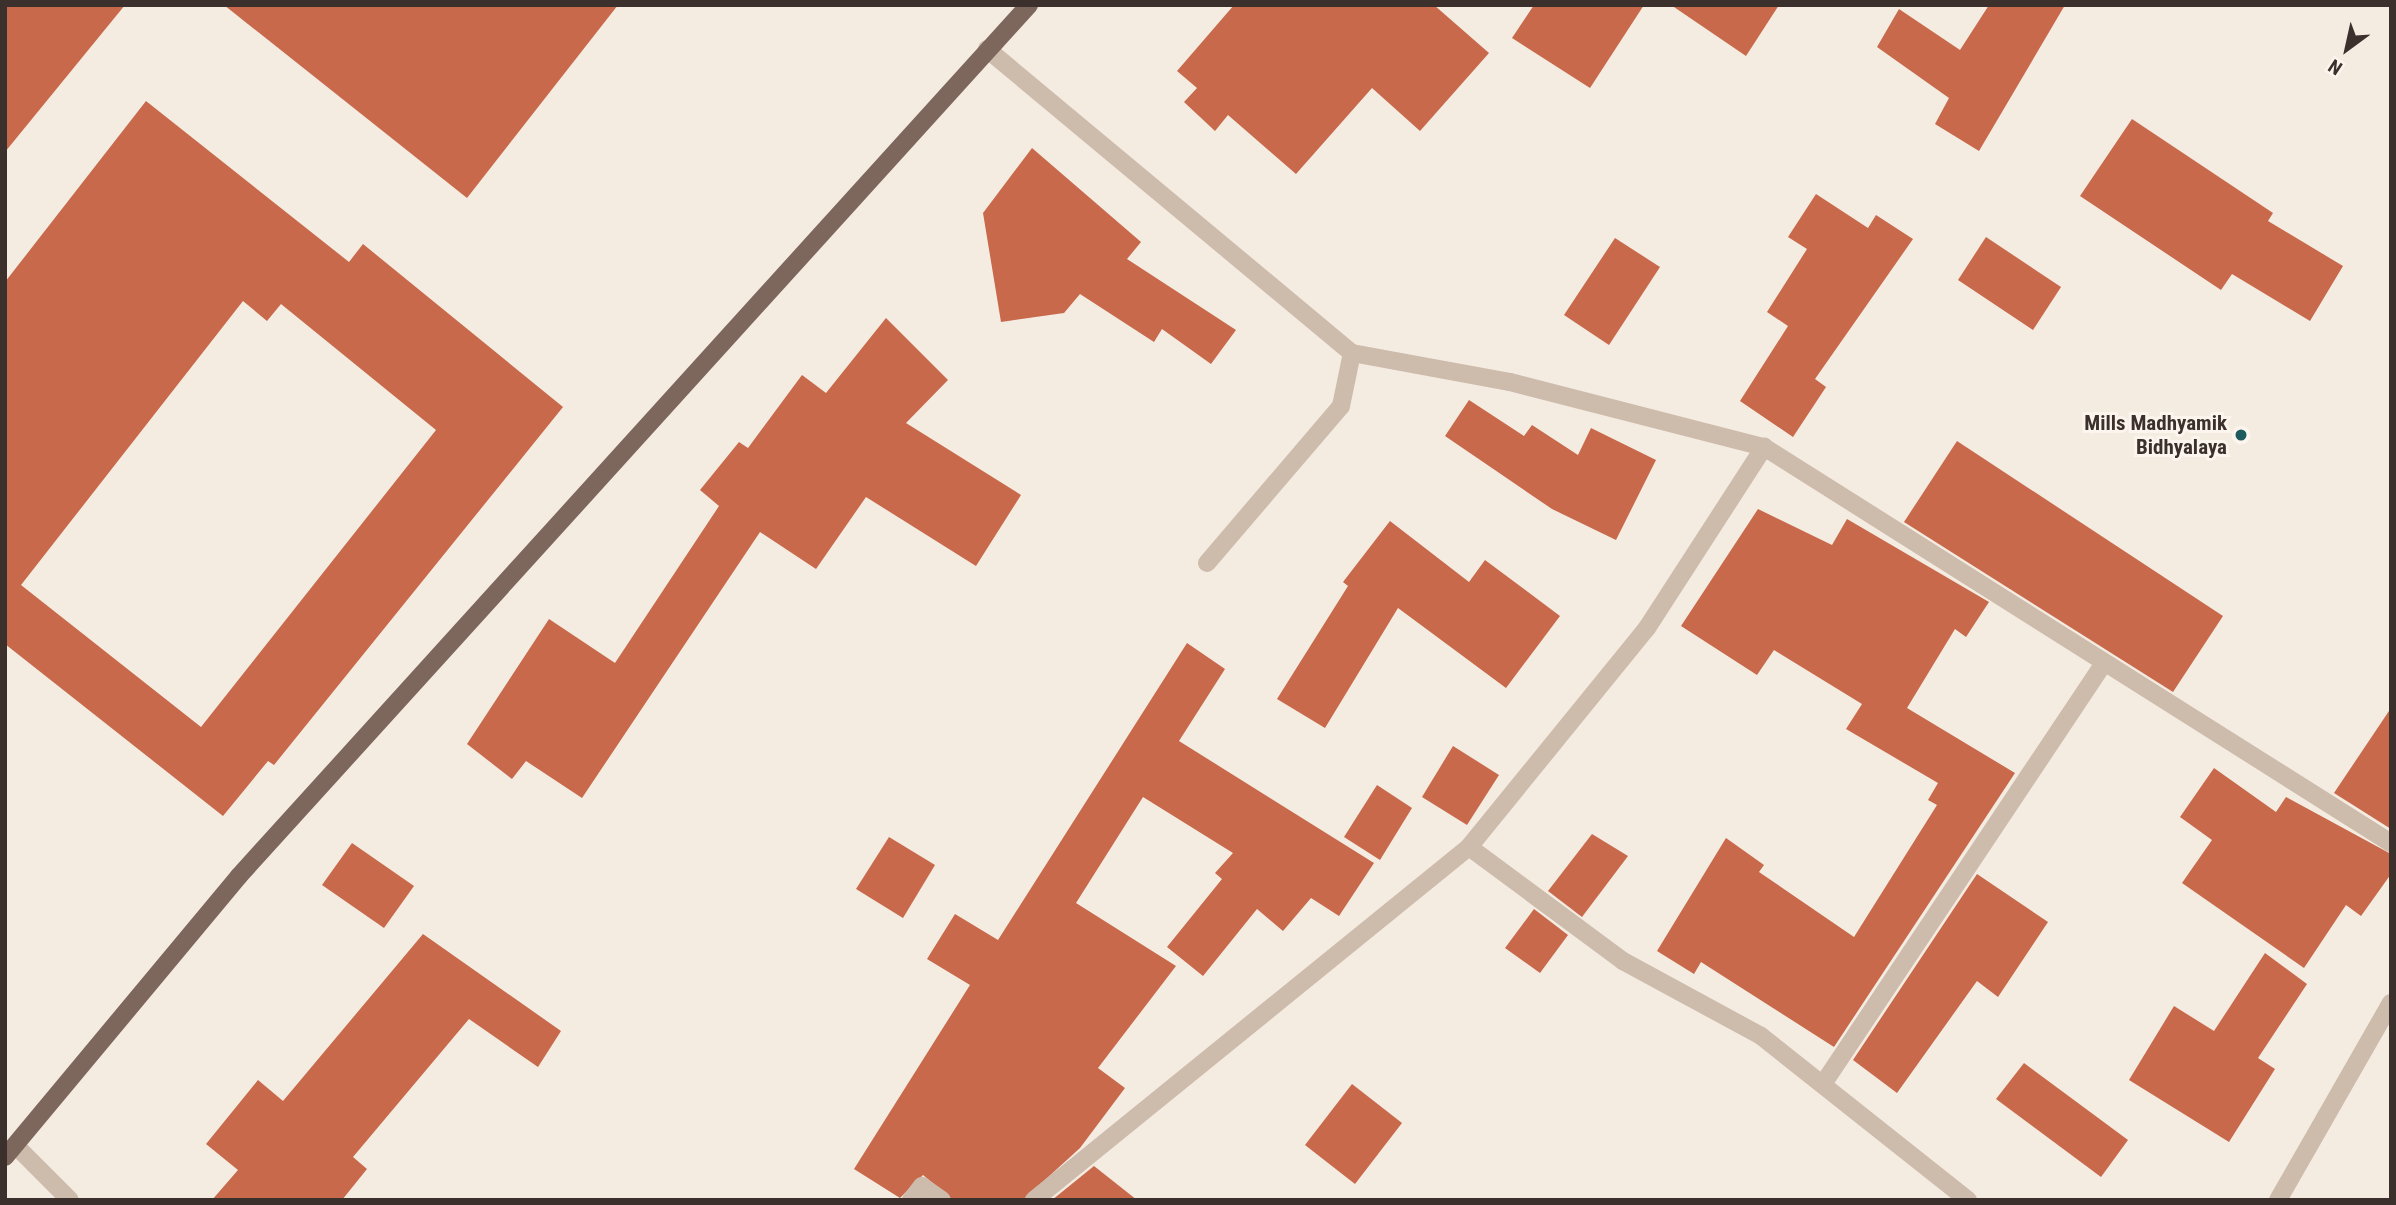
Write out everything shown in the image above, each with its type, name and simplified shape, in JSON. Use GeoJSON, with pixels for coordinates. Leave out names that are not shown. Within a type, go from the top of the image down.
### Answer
{"type":"FeatureCollection","features":[{"type":"Feature","properties":{"kind":"main road"},"geometry":{"type":"LineString","coordinates":[[10,1152],[239,876],[1029,5]]}},
{"type":"Feature","properties":{"kind":"street"},"geometry":{"type":"LineString","coordinates":[[987,49],[1352,354],[1510,382],[1764,447],[2102,666],[2391,843]]}},
{"type":"Feature","properties":{"kind":"street"},"geometry":{"type":"LineString","coordinates":[[1207,563],[1341,406],[1352,354]]}},
{"type":"Feature","properties":{"kind":"street"},"geometry":{"type":"LineString","coordinates":[[1034,1200],[1469,847],[1647,628],[1764,447]]}},
{"type":"Feature","properties":{"kind":"street"},"geometry":{"type":"LineString","coordinates":[[1823,1084],[2102,666]]}},
{"type":"Feature","properties":{"kind":"street"},"geometry":{"type":"LineString","coordinates":[[1469,847],[1623,961],[1761,1036],[1968,1200]]}},
{"type":"Feature","properties":{"kind":"street"},"geometry":{"type":"LineString","coordinates":[[2278,1200],[2391,1003]]}},
{"type":"Feature","properties":{"kind":"street"},"geometry":{"type":"LineString","coordinates":[[10,1152],[70,1200]]}},
{"type":"Feature","properties":{"kind":"street"},"geometry":{"type":"LineString","coordinates":[[911,1200],[922,1186],[942,1200]]}},
{"type":"Feature","properties":{"kind":"building"},"geometry":{"type":"Polygon","coordinates":[[[5,5],[125,5],[5,152],[5,5]]]}},
{"type":"Feature","properties":{"kind":"building"},"geometry":{"type":"Polygon","coordinates":[[[224,5],[618,5],[467,198],[224,5]]]}},
{"type":"Feature","properties":{"kind":"building"},"geometry":{"type":"Polygon","coordinates":[[[1234,5],[1434,5],[1489,53],[1420,131],[1372,88],[1296,174],[1228,115],[1215,131],[1184,102],[1197,88],[1177,71],[1234,5]]]}},
{"type":"Feature","properties":{"kind":"building"},"geometry":{"type":"Polygon","coordinates":[[[1534,5],[1644,5],[1590,88],[1512,38],[1534,5]]]}},
{"type":"Feature","properties":{"kind":"building"},"geometry":{"type":"Polygon","coordinates":[[[1671,5],[1779,5],[1746,56],[1671,5]]]}},
{"type":"Feature","properties":{"kind":"building"},"geometry":{"type":"Polygon","coordinates":[[[1989,5],[2065,5],[1979,151],[1935,124],[1949,98],[1877,47],[1899,9],[1960,50],[1989,5]]]}},
{"type":"Feature","properties":{"kind":"building"},"geometry":{"type":"Polygon","coordinates":[[[146,101],[349,262],[363,244],[563,407],[274,765],[268,761],[223,816],[5,644],[5,282],[146,101]],[[243,301],[21,585],[201,727],[436,430],[281,304],[267,321],[243,301]]]}},
{"type":"Feature","properties":{"kind":"building"},"geometry":{"type":"Polygon","coordinates":[[[2132,119],[2273,213],[2268,221],[2343,266],[2310,321],[2232,274],[2221,290],[2080,196],[2132,119]]]}},
{"type":"Feature","properties":{"kind":"building"},"geometry":{"type":"Polygon","coordinates":[[[1032,148],[1141,242],[1127,259],[1236,330],[1211,364],[1162,329],[1154,342],[1080,294],[1064,313],[1001,322],[983,213],[1032,148]]]}},
{"type":"Feature","properties":{"kind":"building"},"geometry":{"type":"Polygon","coordinates":[[[1816,194],[1868,228],[1876,215],[1913,239],[1815,379],[1826,387],[1793,437],[1740,401],[1788,326],[1767,312],[1807,249],[1788,237],[1816,194]]]}},
{"type":"Feature","properties":{"kind":"building"},"geometry":{"type":"Polygon","coordinates":[[[1986,237],[2061,287],[2033,330],[1958,280],[1986,237]]]}},
{"type":"Feature","properties":{"kind":"building"},"geometry":{"type":"Polygon","coordinates":[[[1615,238],[1660,267],[1609,345],[1564,315],[1615,238]]]}},
{"type":"Feature","properties":{"kind":"building"},"geometry":{"type":"Polygon","coordinates":[[[886,318],[948,380],[906,423],[1021,495],[976,566],[866,497],[816,569],[760,532],[582,798],[526,761],[512,779],[467,744],[549,619],[615,663],[719,506],[700,490],[739,442],[748,448],[802,375],[826,393],[886,318]]]}},
{"type":"Feature","properties":{"kind":"building"},"geometry":{"type":"Polygon","coordinates":[[[1469,400],[1524,436],[1532,425],[1578,455],[1591,428],[1656,460],[1616,540],[1552,509],[1445,436],[1469,400]]]}},
{"type":"Feature","properties":{"kind":"building"},"geometry":{"type":"Polygon","coordinates":[[[1957,441],[2223,616],[2173,692],[1904,522],[1957,441]]]}},
{"type":"Feature","properties":{"kind":"building"},"geometry":{"type":"Polygon","coordinates":[[[1758,509],[1832,545],[1847,519],[1989,602],[1966,637],[1955,629],[1907,708],[2015,773],[1834,1047],[1701,962],[1694,974],[1657,951],[1726,838],[1764,865],[1759,872],[1854,937],[1937,805],[1928,800],[1938,783],[1846,729],[1862,704],[1774,650],[1757,675],[1681,626],[1758,509]]]}},
{"type":"Feature","properties":{"kind":"building"},"geometry":{"type":"Polygon","coordinates":[[[1390,521],[1469,582],[1485,560],[1560,616],[1506,688],[1398,608],[1325,728],[1277,699],[1348,586],[1343,582],[1390,521]]]}},
{"type":"Feature","properties":{"kind":"building"},"geometry":{"type":"Polygon","coordinates":[[[1187,643],[1225,669],[1179,741],[1374,863],[1339,916],[1311,898],[1283,931],[1257,909],[1203,976],[1167,947],[1222,879],[1215,873],[1233,853],[1143,797],[1076,903],[1176,966],[1098,1068],[1125,1088],[1080,1148],[1023,1200],[953,1200],[923,1175],[900,1198],[854,1169],[970,985],[927,959],[955,914],[998,940],[1187,643]]]}},
{"type":"Feature","properties":{"kind":"building"},"geometry":{"type":"Polygon","coordinates":[[[2391,708],[2391,829],[2334,793],[2391,708]]]}},
{"type":"Feature","properties":{"kind":"building"},"geometry":{"type":"Polygon","coordinates":[[[1453,746],[1499,775],[1467,825],[1422,797],[1453,746]]]}},
{"type":"Feature","properties":{"kind":"building"},"geometry":{"type":"Polygon","coordinates":[[[2214,768],[2276,812],[2286,797],[2391,854],[2391,874],[2361,916],[2346,905],[2304,968],[2182,883],[2212,840],[2180,817],[2214,768]]]}},
{"type":"Feature","properties":{"kind":"building"},"geometry":{"type":"Polygon","coordinates":[[[1377,785],[1412,808],[1380,860],[1344,837],[1377,785]]]}},
{"type":"Feature","properties":{"kind":"building"},"geometry":{"type":"Polygon","coordinates":[[[1592,834],[1628,856],[1582,917],[1548,891],[1592,834]]]}},
{"type":"Feature","properties":{"kind":"building"},"geometry":{"type":"Polygon","coordinates":[[[889,837],[935,865],[903,918],[856,889],[889,837]]]}},
{"type":"Feature","properties":{"kind":"building"},"geometry":{"type":"Polygon","coordinates":[[[352,843],[414,886],[384,928],[322,885],[352,843]]]}},
{"type":"Feature","properties":{"kind":"building"},"geometry":{"type":"Polygon","coordinates":[[[1977,874],[2048,922],[1998,997],[1977,981],[1897,1093],[1853,1060],[1977,874]]]}},
{"type":"Feature","properties":{"kind":"building"},"geometry":{"type":"Polygon","coordinates":[[[1534,909],[1568,935],[1540,973],[1505,948],[1534,909]]]}},
{"type":"Feature","properties":{"kind":"building"},"geometry":{"type":"Polygon","coordinates":[[[423,934],[561,1031],[538,1067],[469,1019],[353,1157],[367,1169],[342,1200],[212,1200],[238,1170],[206,1144],[258,1080],[283,1101],[423,934]]]}},
{"type":"Feature","properties":{"kind":"building"},"geometry":{"type":"Polygon","coordinates":[[[2265,953],[2307,984],[2258,1058],[2275,1069],[2229,1142],[2129,1080],[2174,1006],[2214,1031],[2265,953]]]}},
{"type":"Feature","properties":{"kind":"building"},"geometry":{"type":"Polygon","coordinates":[[[2024,1063],[2128,1140],[2101,1177],[1996,1099],[2024,1063]]]}},
{"type":"Feature","properties":{"kind":"building"},"geometry":{"type":"Polygon","coordinates":[[[1352,1084],[1402,1123],[1355,1184],[1305,1145],[1352,1084]]]}},
{"type":"Feature","properties":{"kind":"building"},"geometry":{"type":"Polygon","coordinates":[[[1094,1166],[1137,1200],[1052,1200],[1094,1166]]]}},
{"type":"Feature","properties":{"kind":"place","name":"Mills Madhyamik Bidhyalaya"},"geometry":{"type":"Point","coordinates":[2241,435]}}]}
